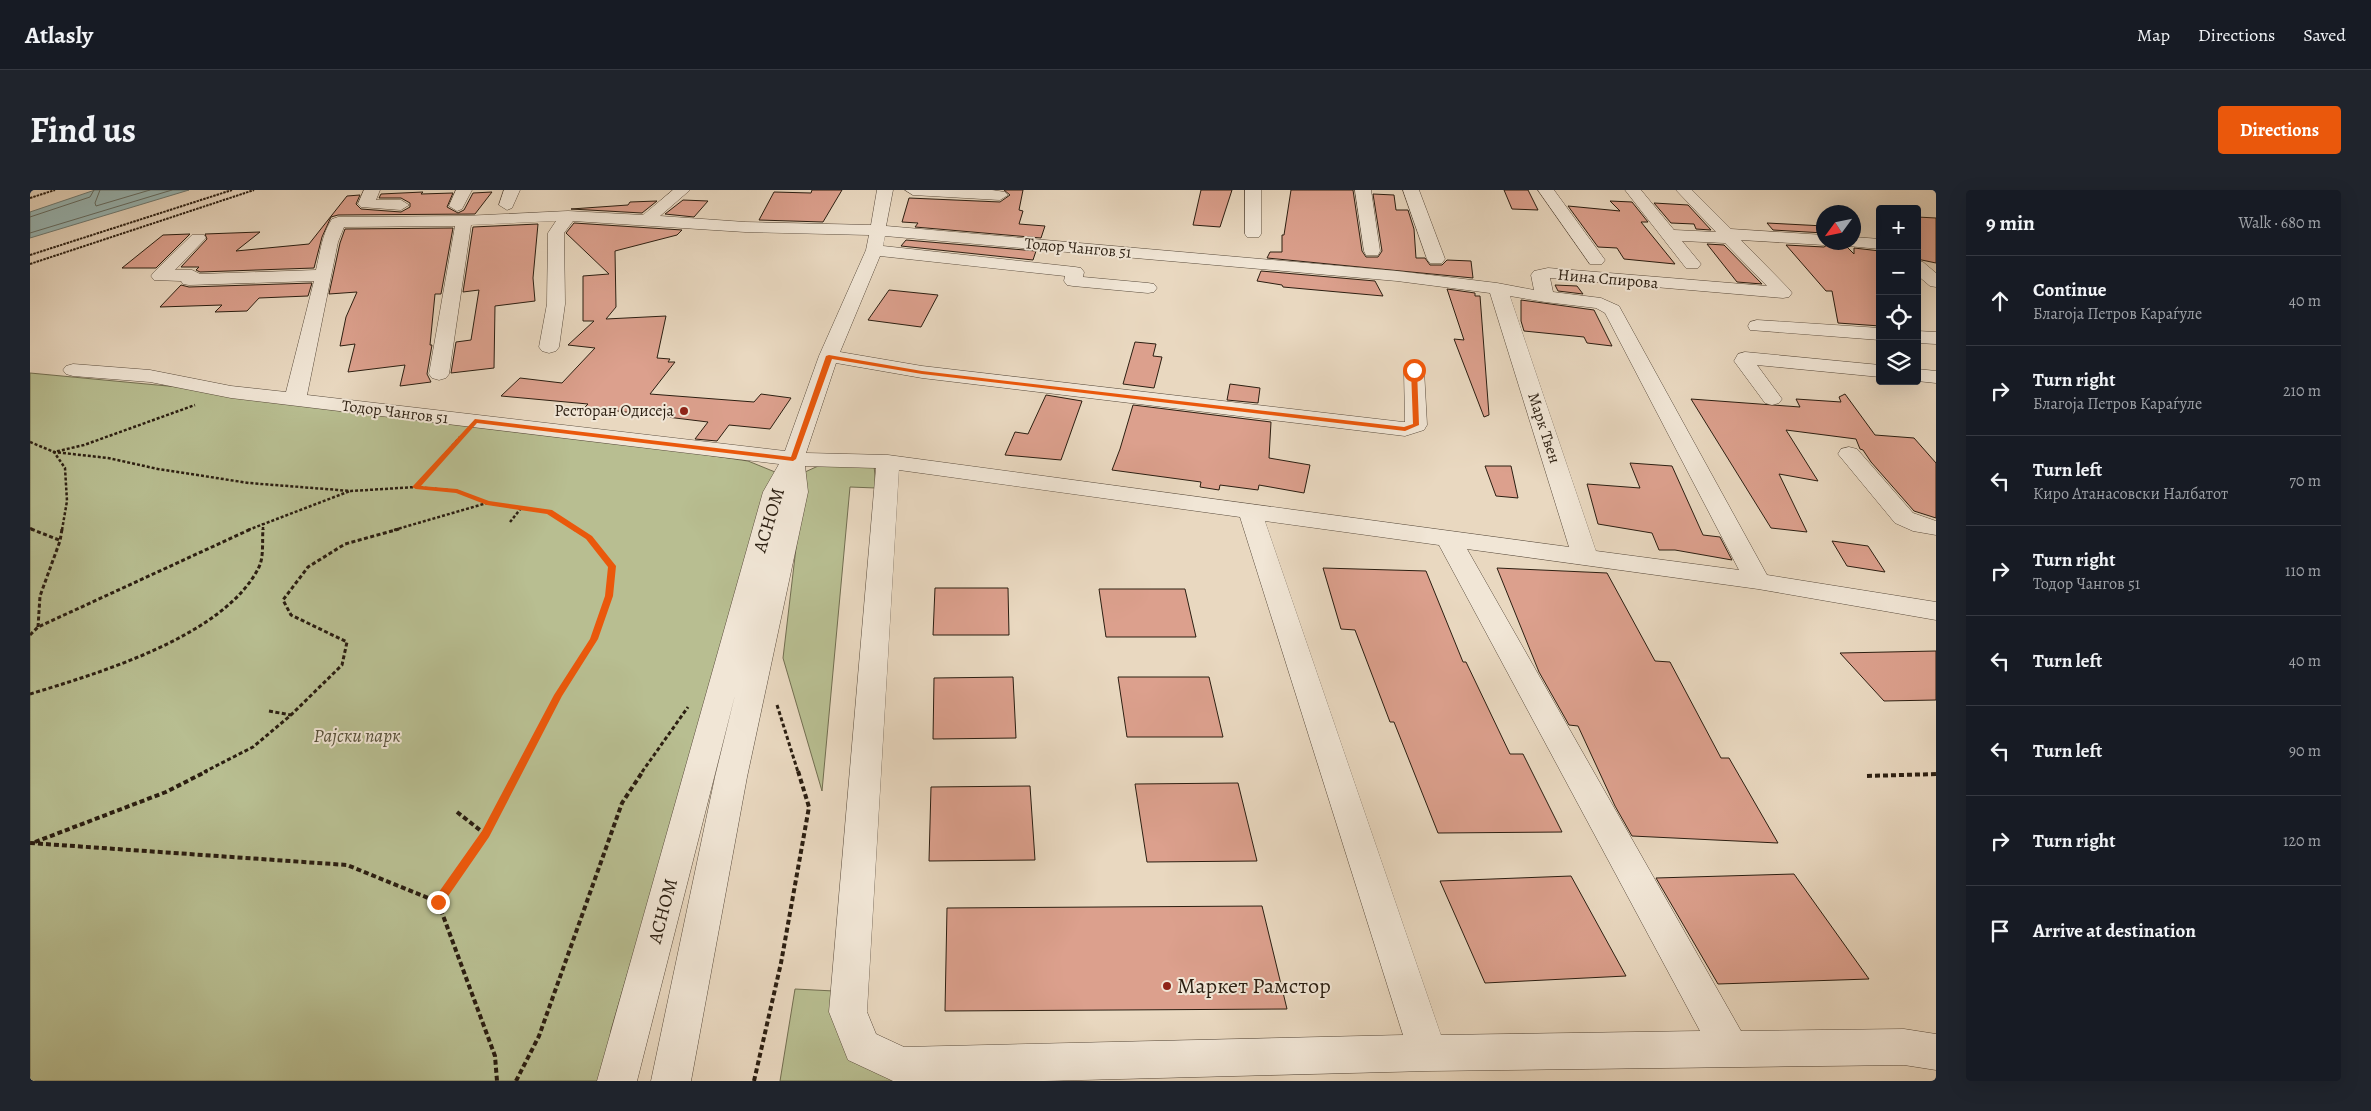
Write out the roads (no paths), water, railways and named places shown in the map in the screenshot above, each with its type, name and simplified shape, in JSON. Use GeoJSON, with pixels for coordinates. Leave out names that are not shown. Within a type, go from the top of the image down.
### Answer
{"type":"FeatureCollection","features":[{"type":"Feature","properties":{"kind":"street"},"geometry":{"type":"LineString","coordinates":[[372,190],[366,204],[420,206]]}},
{"type":"Feature","properties":{"kind":"street"},"geometry":{"type":"LineString","coordinates":[[439,374],[464,190]]}},
{"type":"Feature","properties":{"kind":"street"},"geometry":{"type":"LineString","coordinates":[[510,212],[512,190]]}},
{"type":"Feature","properties":{"kind":"street"},"geometry":{"type":"LineString","coordinates":[[646,220],[682,190]]}},
{"type":"Feature","properties":{"kind":"street"},"geometry":{"type":"LineString","coordinates":[[793,459],[829,356],[874,250],[885,190]]}},
{"type":"Feature","properties":{"kind":"street"},"geometry":{"type":"LineString","coordinates":[[913,190],[1000,195]]}},
{"type":"Feature","properties":{"kind":"street"},"geometry":{"type":"LineString","coordinates":[[1253,190],[1253,234]]}},
{"type":"Feature","properties":{"kind":"street"},"geometry":{"type":"LineString","coordinates":[[1363,190],[1372,251]]}},
{"type":"Feature","properties":{"kind":"street"},"geometry":{"type":"LineString","coordinates":[[1411,190],[1436,259]]}},
{"type":"Feature","properties":{"kind":"street"},"geometry":{"type":"LineString","coordinates":[[1546,190],[1596,260]]}},
{"type":"Feature","properties":{"kind":"street"},"geometry":{"type":"LineString","coordinates":[[1633,190],[1692,264]]}},
{"type":"Feature","properties":{"kind":"street","name":"Нина Спирова"},"geometry":{"type":"LineString","coordinates":[[1684,190],[1783,293],[1548,274],[1540,275],[1545,297],[1601,303],[1612,310],[1758,580]]}},
{"type":"Feature","properties":{"kind":"street"},"geometry":{"type":"LineString","coordinates":[[438,206],[460,214]]}},
{"type":"Feature","properties":{"kind":"street","name":"Тодор Чангов 51"},"geometry":{"type":"LineString","coordinates":[[295,400],[330,242],[338,222],[510,212],[745,227],[877,230],[1397,276],[1500,294],[1545,297]]}},
{"type":"Feature","properties":{"kind":"street"},"geometry":{"type":"LineString","coordinates":[[549,348],[556,304],[556,233],[568,216]]}},
{"type":"Feature","properties":{"kind":"street"},"geometry":{"type":"LineString","coordinates":[[1669,235],[1816,240]]}},
{"type":"Feature","properties":{"kind":"street"},"geometry":{"type":"LineString","coordinates":[[198,238],[160,276],[192,275],[189,280],[324,276]]}},
{"type":"Feature","properties":{"kind":"street"},"geometry":{"type":"LineString","coordinates":[[1861,243],[1876,244]]}},
{"type":"Feature","properties":{"kind":"street"},"geometry":{"type":"LineString","coordinates":[[874,250],[1075,272],[1073,281],[1148,288]]}},
{"type":"Feature","properties":{"kind":"street"},"geometry":{"type":"LineString","coordinates":[[1921,269],[1936,282]]}},
{"type":"Feature","properties":{"kind":"street","name":"Марк Твен"},"geometry":{"type":"LineString","coordinates":[[1500,294],[1585,557]]}},
{"type":"Feature","properties":{"kind":"street"},"geometry":{"type":"LineString","coordinates":[[1757,326],[1876,334]]}},
{"type":"Feature","properties":{"kind":"street"},"geometry":{"type":"LineString","coordinates":[[1921,337],[1936,338]]}},
{"type":"Feature","properties":{"kind":"street"},"geometry":{"type":"LineString","coordinates":[[829,356],[922,372],[1405,429],[1416,425],[1414,370]]}},
{"type":"Feature","properties":{"kind":"street"},"geometry":{"type":"LineString","coordinates":[[1772,399],[1744,360],[1745,358],[1876,371]]}},
{"type":"Feature","properties":{"kind":"street","name":"Тодор Чангов 51"},"geometry":{"type":"LineString","coordinates":[[73,370],[150,376],[231,392],[793,459],[888,462],[1758,580],[1936,611]]}},
{"type":"Feature","properties":{"kind":"street"},"geometry":{"type":"LineString","coordinates":[[1921,375],[1936,377]]}},
{"type":"Feature","properties":{"kind":"street"},"geometry":{"type":"LineString","coordinates":[[1849,454],[1904,518],[1922,526],[1936,528]]}},
{"type":"Feature","properties":{"kind":"street","name":"АСНОМ"},"geometry":{"type":"LineString","coordinates":[[673,1079],[730,777],[796,492],[793,459]]}},
{"type":"Feature","properties":{"kind":"street","name":"АСНОМ"},"geometry":{"type":"LineString","coordinates":[[617,1081],[775,492],[793,459]]}},
{"type":"Feature","properties":{"kind":"street"},"geometry":{"type":"LineString","coordinates":[[888,462],[848,1012],[862,1047],[902,1066],[1428,1053],[1904,1047],[1936,1052]]}},
{"type":"Feature","properties":{"kind":"street"},"geometry":{"type":"LineString","coordinates":[[1250,511],[1428,1053]]}},
{"type":"Feature","properties":{"kind":"street"},"geometry":{"type":"LineString","coordinates":[[1448,538],[1730,1049]]}},
{"type":"Feature","properties":{"kind":"water"},"geometry":{"type":"Polygon","coordinates":[[[95,190],[189,190],[30,238],[30,212],[95,190]]]}},
{"type":"Feature","properties":{"kind":"place","name":"Ресторан Одисеја"},"geometry":{"type":"Point","coordinates":[684,411]}},
{"type":"Feature","properties":{"kind":"place","name":"Маркет Рамстор"},"geometry":{"type":"Point","coordinates":[1167,986]}},
{"type":"Feature","properties":{"kind":"park label","name":"Рајски парк"},"geometry":{"type":"Point","coordinates":[357,736]}}]}
